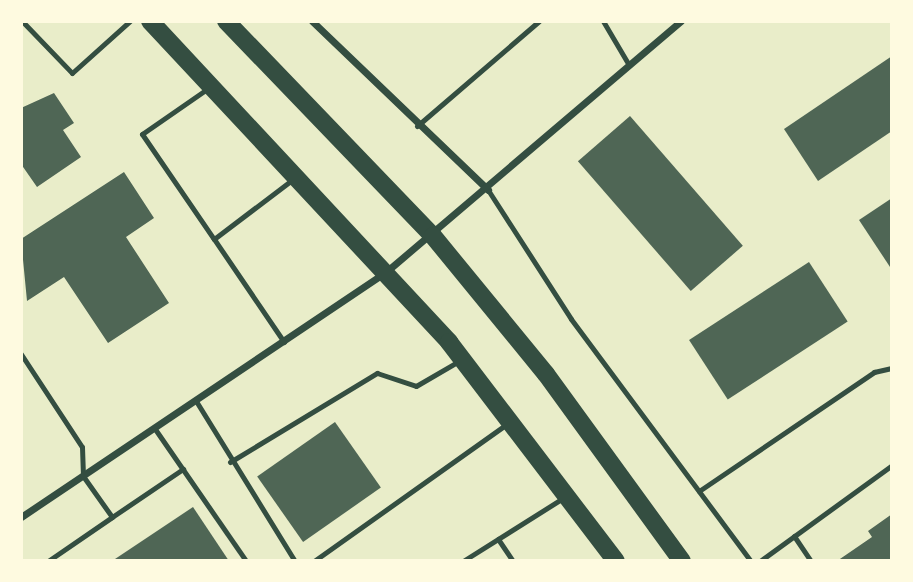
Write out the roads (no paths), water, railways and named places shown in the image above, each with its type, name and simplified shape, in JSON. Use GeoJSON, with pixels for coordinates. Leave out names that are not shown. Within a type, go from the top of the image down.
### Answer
{"type":"FeatureCollection","features":[{"type":"Feature","properties":{"kind":"main road"},"geometry":{"type":"LineString","coordinates":[[150,21],[387,271],[462,358],[513,420],[615,561]]}},
{"type":"Feature","properties":{"kind":"main road"},"geometry":{"type":"LineString","coordinates":[[226,21],[433,236],[545,374],[682,561]]}},
{"type":"Feature","properties":{"kind":"street"},"geometry":{"type":"LineString","coordinates":[[312,21],[416,126],[488,190]]}},
{"type":"Feature","properties":{"kind":"street"},"geometry":{"type":"LineString","coordinates":[[21,517],[387,271],[488,190],[681,21]]}},
{"type":"Feature","properties":{"kind":"lane"},"geometry":{"type":"LineString","coordinates":[[22,21],[72,73],[130,21]]}},
{"type":"Feature","properties":{"kind":"lane"},"geometry":{"type":"LineString","coordinates":[[416,126],[539,21]]}},
{"type":"Feature","properties":{"kind":"lane"},"geometry":{"type":"LineString","coordinates":[[603,21],[629,65]]}},
{"type":"Feature","properties":{"kind":"lane"},"geometry":{"type":"LineString","coordinates":[[212,85],[142,134],[284,342]]}},
{"type":"Feature","properties":{"kind":"lane"},"geometry":{"type":"LineString","coordinates":[[214,239],[298,175]]}},
{"type":"Feature","properties":{"kind":"lane"},"geometry":{"type":"LineString","coordinates":[[488,190],[571,319],[751,561]]}},
{"type":"Feature","properties":{"kind":"lane"},"geometry":{"type":"LineString","coordinates":[[21,354],[82,447],[83,476],[112,517]]}},
{"type":"Feature","properties":{"kind":"lane"},"geometry":{"type":"LineString","coordinates":[[230,462],[377,373],[416,386],[462,358]]}},
{"type":"Feature","properties":{"kind":"lane"},"geometry":{"type":"LineString","coordinates":[[699,491],[874,372],[892,368]]}},
{"type":"Feature","properties":{"kind":"lane"},"geometry":{"type":"LineString","coordinates":[[196,401],[230,462],[295,561]]}},
{"type":"Feature","properties":{"kind":"lane"},"geometry":{"type":"LineString","coordinates":[[314,561],[513,420]]}},
{"type":"Feature","properties":{"kind":"lane"},"geometry":{"type":"LineString","coordinates":[[155,429],[246,561]]}},
{"type":"Feature","properties":{"kind":"lane"},"geometry":{"type":"LineString","coordinates":[[760,561],[892,465]]}},
{"type":"Feature","properties":{"kind":"lane"},"geometry":{"type":"LineString","coordinates":[[48,561],[183,469]]}},
{"type":"Feature","properties":{"kind":"lane"},"geometry":{"type":"LineString","coordinates":[[463,561],[569,495]]}},
{"type":"Feature","properties":{"kind":"lane"},"geometry":{"type":"LineString","coordinates":[[794,536],[811,561]]}},
{"type":"Feature","properties":{"kind":"lane"},"geometry":{"type":"LineString","coordinates":[[498,539],[513,561]]}}]}
